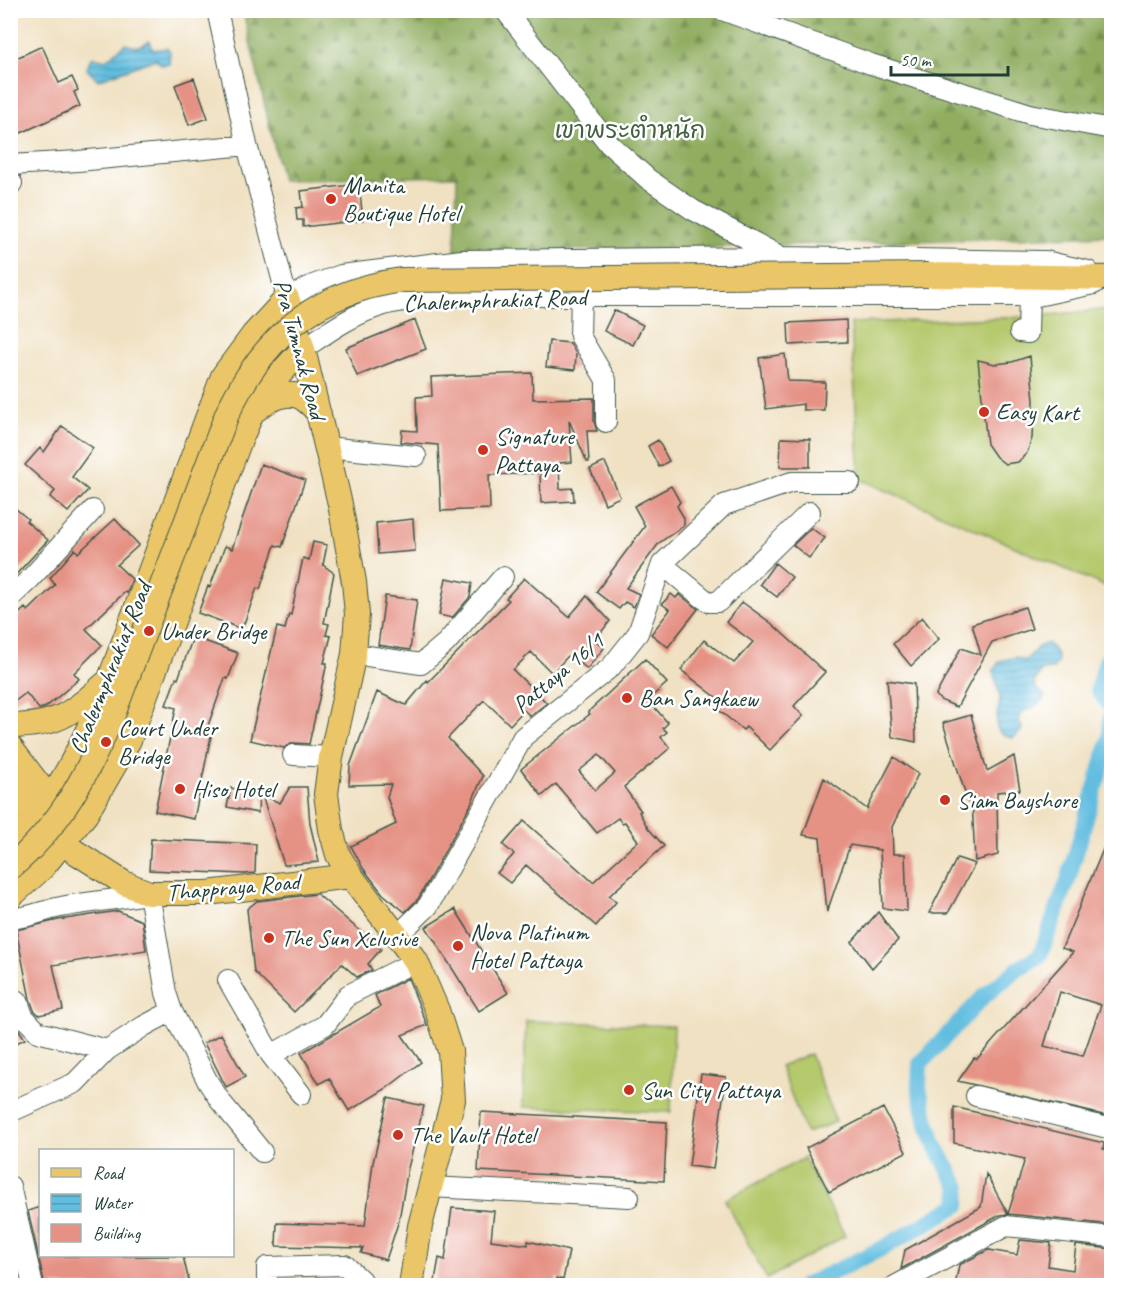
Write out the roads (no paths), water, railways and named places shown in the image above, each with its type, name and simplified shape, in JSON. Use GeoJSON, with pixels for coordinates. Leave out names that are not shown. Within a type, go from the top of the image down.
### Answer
{"type":"FeatureCollection","features":[{"type":"Feature","properties":{"kind":"main road"},"geometry":{"type":"LineString","coordinates":[[10,868],[40,840],[57,820],[94,758],[114,712],[219,434],[237,393],[251,369],[269,346],[291,325],[317,308],[345,294],[374,284],[402,279],[927,275],[1112,278]]}},
{"type":"Feature","properties":{"kind":"main road","name":"Pra Tumnak Road"},"geometry":{"type":"LineString","coordinates":[[287,298],[303,350],[340,504],[354,582],[357,614],[354,654],[331,757],[327,794],[331,830],[338,855],[351,876],[416,961],[437,1010],[450,1051],[453,1100],[420,1226],[411,1286]]}},
{"type":"Feature","properties":{"kind":"main road","name":"Chalermphrakiat Road"},"geometry":{"type":"LineString","coordinates":[[10,842],[42,809],[65,776],[106,687],[223,376],[248,341],[287,298]]}},
{"type":"Feature","properties":{"kind":"main road","name":"Chalermphrakiat Road"},"geometry":{"type":"LineString","coordinates":[[10,897],[43,867],[69,837],[86,814],[129,740],[237,445],[252,412],[280,374],[303,350]]}},
{"type":"Feature","properties":{"kind":"main road"},"geometry":{"type":"LineString","coordinates":[[252,412],[278,397],[296,395],[305,399],[319,414]]}},
{"type":"Feature","properties":{"kind":"main road"},"geometry":{"type":"LineString","coordinates":[[203,428],[213,423],[225,423],[233,427],[237,435],[237,445]]}},
{"type":"Feature","properties":{"kind":"main road"},"geometry":{"type":"LineString","coordinates":[[10,726],[36,725],[57,720],[106,687],[111,704],[120,709],[131,710],[143,705]]}},
{"type":"Feature","properties":{"kind":"main road","name":"Thappraya Road"},"geometry":{"type":"LineString","coordinates":[[10,747],[42,809]]}},
{"type":"Feature","properties":{"kind":"main road","name":"Thappraya Road"},"geometry":{"type":"LineString","coordinates":[[10,786],[42,809],[69,837],[124,883],[149,893],[207,892],[351,876]]}},
{"type":"Feature","properties":{"kind":"street","name":"Pra Tumnak Road"},"geometry":{"type":"LineString","coordinates":[[217,10],[247,145],[287,298]]}},
{"type":"Feature","properties":{"kind":"street"},"geometry":{"type":"LineString","coordinates":[[505,10],[609,144],[640,172],[693,210],[781,257]]}},
{"type":"Feature","properties":{"kind":"street"},"geometry":{"type":"LineString","coordinates":[[722,10],[871,64],[1030,114],[1112,129]]}},
{"type":"Feature","properties":{"kind":"street"},"geometry":{"type":"LineString","coordinates":[[11,178],[78,161],[247,145]]}},
{"type":"Feature","properties":{"kind":"street","name":"Chalermphrakiat Road"},"geometry":{"type":"LineString","coordinates":[[287,298],[341,275],[449,261],[781,257],[1045,261],[1112,278]]}},
{"type":"Feature","properties":{"kind":"street"},"geometry":{"type":"LineString","coordinates":[[449,261],[444,271],[443,281],[453,296]]}},
{"type":"Feature","properties":{"kind":"street","name":"Chalermphrakiat Road"},"geometry":{"type":"LineString","coordinates":[[303,350],[332,329],[360,313],[386,304],[453,296],[1029,297],[1112,278]]}},
{"type":"Feature","properties":{"kind":"street"},"geometry":{"type":"LineString","coordinates":[[581,296],[580,336],[608,386],[606,422]]}},
{"type":"Feature","properties":{"kind":"street"},"geometry":{"type":"LineString","coordinates":[[1020,332],[1028,333],[1029,297]]}},
{"type":"Feature","properties":{"kind":"street"},"geometry":{"type":"LineString","coordinates":[[326,447],[416,456]]}},
{"type":"Feature","properties":{"kind":"street","name":"Pattaya 16/1"},"geometry":{"type":"LineString","coordinates":[[398,935],[428,906],[523,737],[611,667],[638,633],[662,564],[724,505],[792,482],[850,482]]}},
{"type":"Feature","properties":{"kind":"street"},"geometry":{"type":"LineString","coordinates":[[10,598],[93,510]]}},
{"type":"Feature","properties":{"kind":"street"},"geometry":{"type":"LineString","coordinates":[[662,564],[703,598],[709,602],[718,602],[810,512]]}},
{"type":"Feature","properties":{"kind":"street"},"geometry":{"type":"LineString","coordinates":[[354,654],[422,664],[446,643],[503,578]]}},
{"type":"Feature","properties":{"kind":"street"},"geometry":{"type":"LineString","coordinates":[[292,755],[331,757]]}},
{"type":"Feature","properties":{"kind":"street"},"geometry":{"type":"LineString","coordinates":[[10,918],[26,917],[58,907],[125,899],[149,893],[166,993],[172,1011],[208,1082],[221,1102],[262,1152]]}},
{"type":"Feature","properties":{"kind":"street"},"geometry":{"type":"LineString","coordinates":[[271,1055],[325,1024],[348,995],[416,961]]}},
{"type":"Feature","properties":{"kind":"street"},"geometry":{"type":"LineString","coordinates":[[228,980],[271,1055],[301,1094]]}},
{"type":"Feature","properties":{"kind":"street"},"geometry":{"type":"LineString","coordinates":[[18,1001],[23,1016],[38,1032],[107,1050]]}},
{"type":"Feature","properties":{"kind":"street"},"geometry":{"type":"LineString","coordinates":[[10,1112],[75,1083],[107,1050],[172,1011]]}},
{"type":"Feature","properties":{"kind":"street"},"geometry":{"type":"LineString","coordinates":[[976,1096],[1112,1129]]}},
{"type":"Feature","properties":{"kind":"street"},"geometry":{"type":"LineString","coordinates":[[10,1186],[33,1286]]}},
{"type":"Feature","properties":{"kind":"street"},"geometry":{"type":"LineString","coordinates":[[430,1186],[629,1197]]}},
{"type":"Feature","properties":{"kind":"street"},"geometry":{"type":"LineString","coordinates":[[895,1286],[1006,1226],[1112,1237]]}},
{"type":"Feature","properties":{"kind":"street"},"geometry":{"type":"LineString","coordinates":[[267,1286],[267,1267],[345,1265],[367,1286]]}},
{"type":"Feature","properties":{"kind":"water"},"geometry":{"type":"Polygon","coordinates":[[[150,41],[153,50],[167,48],[170,51],[169,64],[161,64],[156,59],[98,80],[87,69],[90,60],[94,57],[106,60],[125,44],[138,46],[150,41]]]}},
{"type":"Feature","properties":{"kind":"water"},"geometry":{"type":"Polygon","coordinates":[[[1047,643],[1055,651],[1058,662],[1053,669],[1042,670],[1034,682],[1036,688],[1045,696],[1037,705],[1021,713],[1019,721],[1021,731],[1013,738],[1005,736],[997,728],[996,723],[1000,696],[993,671],[1000,661],[1016,657],[1025,661],[1038,647],[1047,643]]]}},
{"type":"Feature","properties":{"kind":"waterway"},"geometry":{"type":"LineString","coordinates":[[804,1286],[883,1248],[958,1205],[959,1188],[934,1143],[926,1118],[919,1088],[920,1064],[984,996],[1040,955],[1068,880],[1110,737],[1111,708],[1098,689],[1106,661],[1112,655]]}},
{"type":"Feature","properties":{"kind":"place","name":"Manita Boutique Hotel"},"geometry":{"type":"Point","coordinates":[331,199]}},
{"type":"Feature","properties":{"kind":"place","name":"Easy Kart"},"geometry":{"type":"Point","coordinates":[984,412]}},
{"type":"Feature","properties":{"kind":"place","name":"Signature Pattaya"},"geometry":{"type":"Point","coordinates":[483,450]}},
{"type":"Feature","properties":{"kind":"place","name":"Under Bridge"},"geometry":{"type":"Point","coordinates":[149,631]}},
{"type":"Feature","properties":{"kind":"place","name":"Ban Sangkaew"},"geometry":{"type":"Point","coordinates":[627,698]}},
{"type":"Feature","properties":{"kind":"place","name":"Court Under Bridge"},"geometry":{"type":"Point","coordinates":[106,742]}},
{"type":"Feature","properties":{"kind":"place","name":"Hiso Hotel"},"geometry":{"type":"Point","coordinates":[180,789]}},
{"type":"Feature","properties":{"kind":"place","name":"Siam Bayshore"},"geometry":{"type":"Point","coordinates":[945,800]}},
{"type":"Feature","properties":{"kind":"place","name":"The Sun Xclusive"},"geometry":{"type":"Point","coordinates":[269,938]}},
{"type":"Feature","properties":{"kind":"place","name":"Nova Platinum Hotel Pattaya"},"geometry":{"type":"Point","coordinates":[458,946]}},
{"type":"Feature","properties":{"kind":"place","name":"Sun City Pattaya"},"geometry":{"type":"Point","coordinates":[629,1090]}},
{"type":"Feature","properties":{"kind":"place","name":"The Vault Hotel"},"geometry":{"type":"Point","coordinates":[398,1135]}},
{"type":"Feature","properties":{"kind":"park label","name":"เขาพระตำหนัก"},"geometry":{"type":"Point","coordinates":[630,130]}}]}
